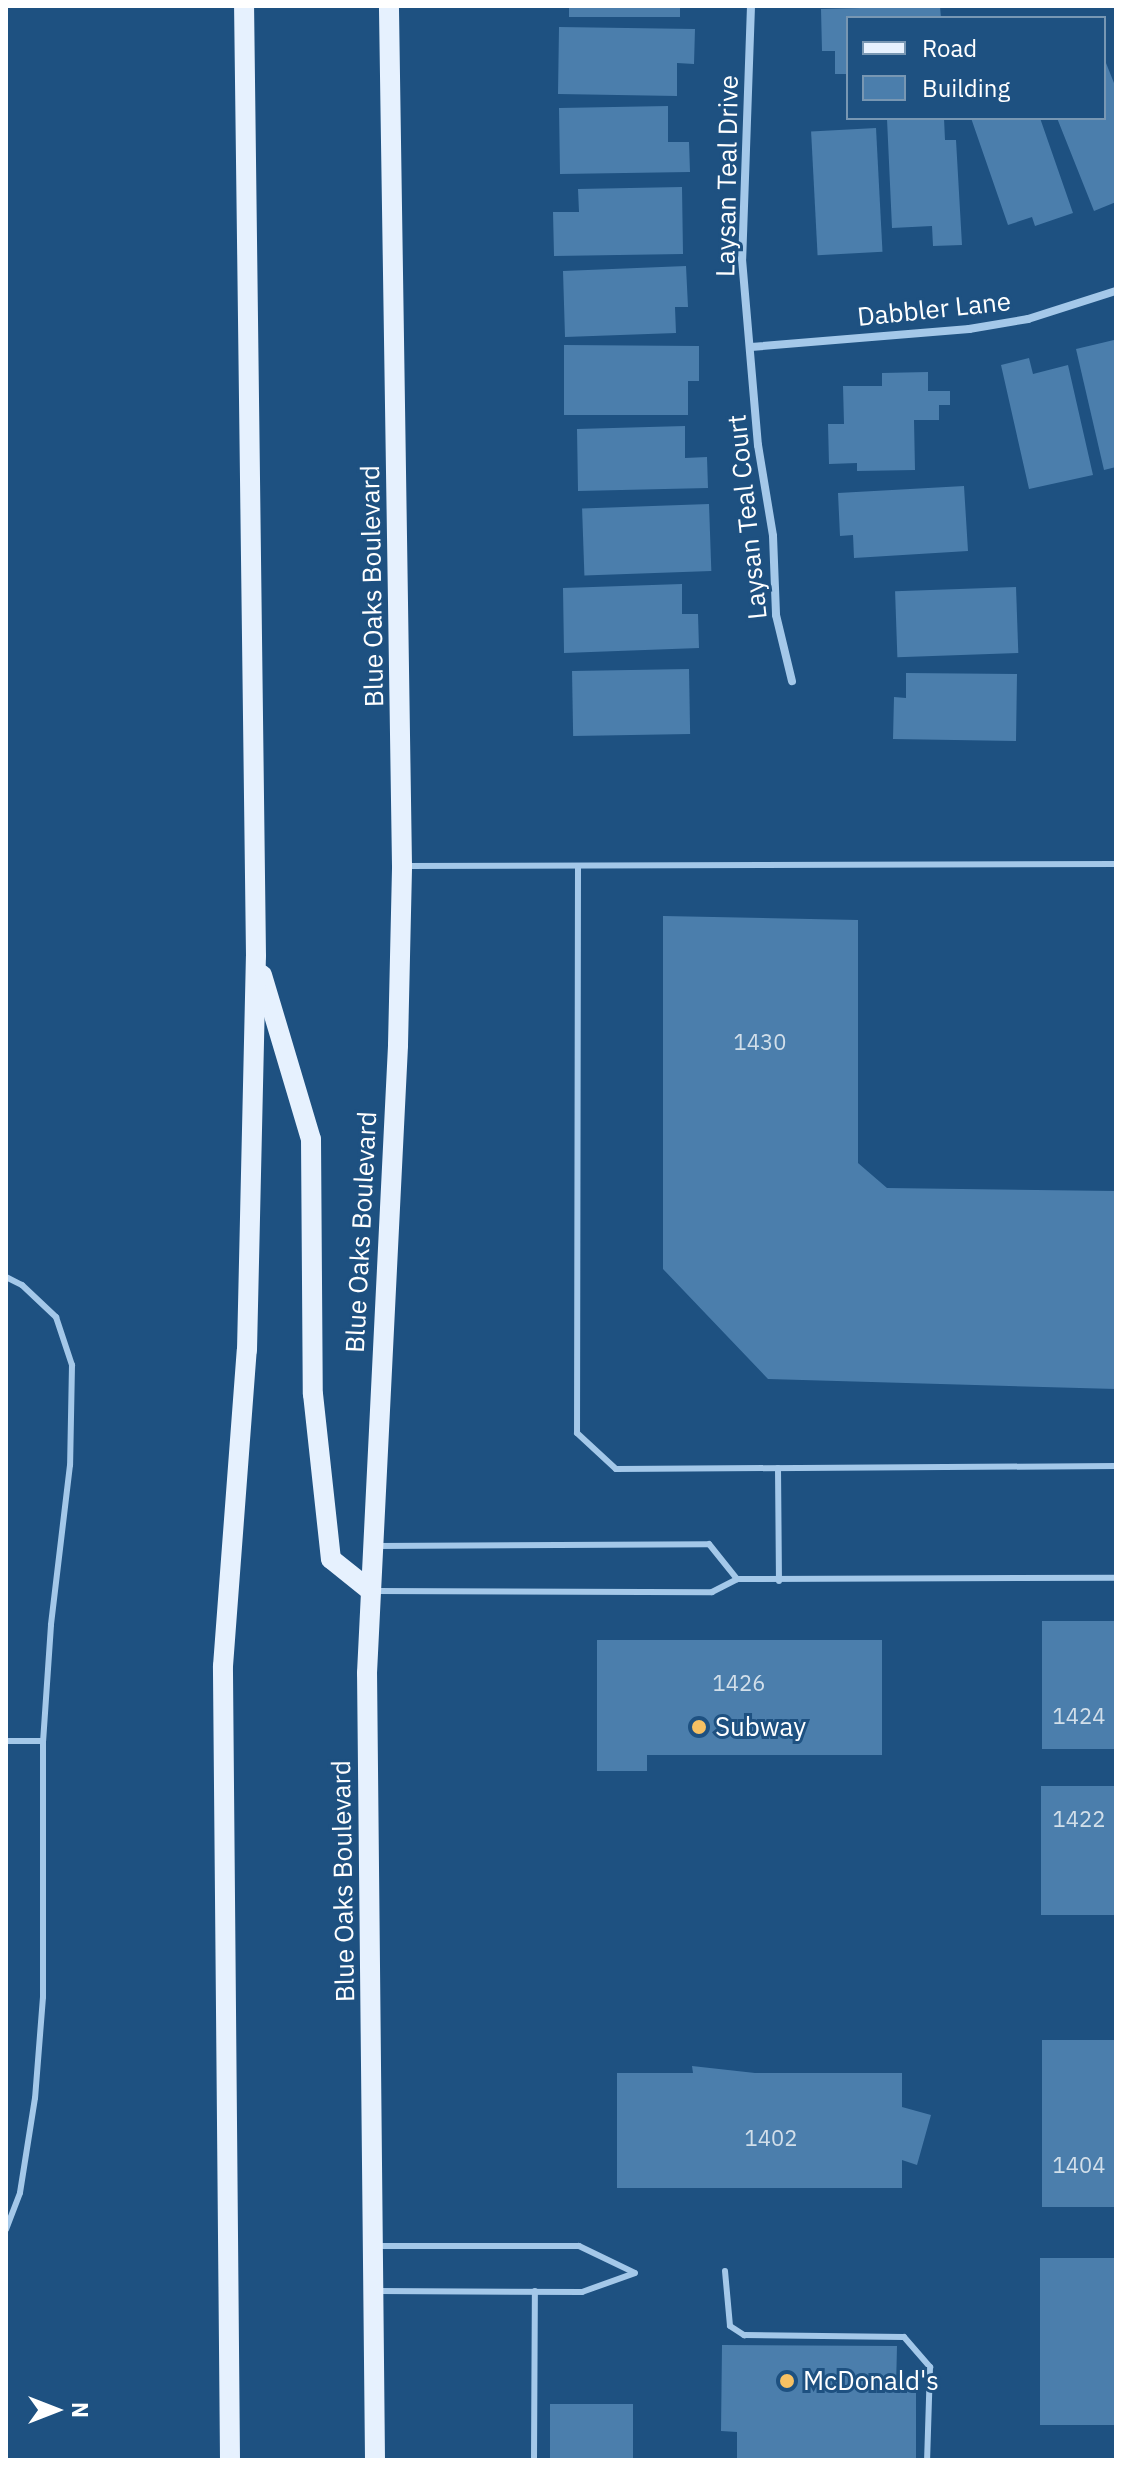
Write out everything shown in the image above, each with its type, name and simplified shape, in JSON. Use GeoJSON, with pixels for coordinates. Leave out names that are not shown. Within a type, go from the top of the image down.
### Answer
{"type":"FeatureCollection","features":[{"type":"Feature","properties":{"kind":"main road"},"geometry":{"type":"LineString","coordinates":[[230,2460],[223,1666],[247,1350],[256,956],[244,6]]}},
{"type":"Feature","properties":{"kind":"main road","name":"Blue Oaks Boulevard"},"geometry":{"type":"LineString","coordinates":[[375,2460],[367,1673],[375,1546],[375,1451],[398,1045],[402,866],[389,6]]}},
{"type":"Feature","properties":{"kind":"main road"},"geometry":{"type":"LineString","coordinates":[[256,956],[311,1139],[313,1394],[331,1559],[371,1591]]}},
{"type":"Feature","properties":{"kind":"street","name":"Laysan Teal Drive"},"geometry":{"type":"LineString","coordinates":[[751,6],[742,259],[751,347]]}},
{"type":"Feature","properties":{"kind":"street","name":"Dabbler Lane"},"geometry":{"type":"LineString","coordinates":[[751,347],[969,329],[1028,319],[1116,291]]}},
{"type":"Feature","properties":{"kind":"street","name":"Laysan Teal Court"},"geometry":{"type":"LineString","coordinates":[[751,347],[758,445],[774,549],[776,615],[792,681]]}},
{"type":"Feature","properties":{"kind":"lane"},"geometry":{"type":"LineString","coordinates":[[402,866],[1116,864]]}},
{"type":"Feature","properties":{"kind":"lane"},"geometry":{"type":"LineString","coordinates":[[578,867],[577,1433],[616,1469],[1116,1466]]}},
{"type":"Feature","properties":{"kind":"lane"},"geometry":{"type":"LineString","coordinates":[[6,1277],[22,1285],[56,1317],[72,1365],[70,1465],[51,1625],[43,1741],[43,1997],[37,2083],[20,2193],[6,2229]]}},
{"type":"Feature","properties":{"kind":"lane"},"geometry":{"type":"LineString","coordinates":[[778,1468],[779,1581]]}},
{"type":"Feature","properties":{"kind":"lane"},"geometry":{"type":"LineString","coordinates":[[375,1546],[709,1544],[737,1579]]}},
{"type":"Feature","properties":{"kind":"lane"},"geometry":{"type":"LineString","coordinates":[[371,1591],[712,1592],[737,1579],[1116,1578]]}},
{"type":"Feature","properties":{"kind":"lane"},"geometry":{"type":"LineString","coordinates":[[6,1741],[43,1741]]}},
{"type":"Feature","properties":{"kind":"lane"},"geometry":{"type":"LineString","coordinates":[[373,2246],[579,2246],[635,2273],[582,2292],[374,2291]]}},
{"type":"Feature","properties":{"kind":"lane"},"geometry":{"type":"LineString","coordinates":[[725,2271],[730,2326],[744,2335],[904,2337],[930,2367],[927,2460]]}},
{"type":"Feature","properties":{"kind":"lane"},"geometry":{"type":"LineString","coordinates":[[534,2460],[535,2291]]}},
{"type":"Feature","properties":{"kind":"building"},"geometry":{"type":"Polygon","coordinates":[[[569,6],[680,6],[680,17],[569,17],[569,6]]]}},
{"type":"Feature","properties":{"kind":"building"},"geometry":{"type":"Polygon","coordinates":[[[940,6],[941,16],[846,16],[846,74],[835,74],[835,51],[822,51],[821,9],[940,6]]]}},
{"type":"Feature","properties":{"kind":"building"},"geometry":{"type":"Polygon","coordinates":[[[559,27],[695,29],[694,64],[677,63],[677,96],[558,94],[559,27]]]}},
{"type":"Feature","properties":{"kind":"building"},"geometry":{"type":"Polygon","coordinates":[[[1106,63],[1116,88],[1116,202],[1094,211],[1058,120],[1106,120],[1106,63]]]}},
{"type":"Feature","properties":{"kind":"building"},"geometry":{"type":"Polygon","coordinates":[[[668,106],[668,142],[689,142],[690,172],[560,174],[559,108],[668,106]]]}},
{"type":"Feature","properties":{"kind":"building"},"geometry":{"type":"Polygon","coordinates":[[[887,120],[944,120],[945,140],[956,140],[962,245],[933,246],[932,226],[892,228],[887,120]]]}},
{"type":"Feature","properties":{"kind":"building"},"geometry":{"type":"Polygon","coordinates":[[[972,120],[1041,120],[1073,213],[1035,226],[1032,217],[1008,225],[972,120]]]}},
{"type":"Feature","properties":{"kind":"building"},"geometry":{"type":"Polygon","coordinates":[[[876,128],[882,252],[818,255],[811,131],[876,128]]]}},
{"type":"Feature","properties":{"kind":"building"},"geometry":{"type":"Polygon","coordinates":[[[682,187],[683,254],[554,256],[553,212],[579,212],[578,189],[682,187]]]}},
{"type":"Feature","properties":{"kind":"building"},"geometry":{"type":"Polygon","coordinates":[[[686,266],[688,307],[675,307],[676,333],[565,337],[563,271],[686,266]]]}},
{"type":"Feature","properties":{"kind":"building"},"geometry":{"type":"Polygon","coordinates":[[[1114,340],[1116,467],[1104,470],[1076,349],[1114,340]]]}},
{"type":"Feature","properties":{"kind":"building"},"geometry":{"type":"Polygon","coordinates":[[[564,345],[699,346],[699,381],[688,381],[688,415],[564,415],[564,345]]]}},
{"type":"Feature","properties":{"kind":"building"},"geometry":{"type":"Polygon","coordinates":[[[1029,358],[1033,374],[1068,365],[1093,475],[1029,489],[1001,365],[1029,358]]]}},
{"type":"Feature","properties":{"kind":"building"},"geometry":{"type":"Polygon","coordinates":[[[928,372],[928,391],[950,391],[950,405],[939,405],[939,420],[914,420],[915,470],[857,471],[857,463],[829,464],[828,424],[844,424],[843,386],[882,386],[882,373],[928,372]]]}},
{"type":"Feature","properties":{"kind":"building"},"geometry":{"type":"Polygon","coordinates":[[[685,426],[685,458],[707,457],[708,488],[578,491],[577,429],[685,426]]]}},
{"type":"Feature","properties":{"kind":"building"},"geometry":{"type":"Polygon","coordinates":[[[964,486],[968,551],[854,558],[853,535],[840,536],[838,493],[964,486]]]}},
{"type":"Feature","properties":{"kind":"building"},"geometry":{"type":"Polygon","coordinates":[[[709,504],[711,571],[584,575],[582,508],[709,504]]]}},
{"type":"Feature","properties":{"kind":"building"},"geometry":{"type":"Polygon","coordinates":[[[682,584],[682,614],[698,614],[699,648],[564,653],[563,588],[682,584]]]}},
{"type":"Feature","properties":{"kind":"building"},"geometry":{"type":"Polygon","coordinates":[[[1016,587],[1018,653],[897,657],[895,591],[1016,587]]]}},
{"type":"Feature","properties":{"kind":"building"},"geometry":{"type":"Polygon","coordinates":[[[689,669],[690,734],[573,736],[572,671],[689,669]]]}},
{"type":"Feature","properties":{"kind":"building"},"geometry":{"type":"Polygon","coordinates":[[[906,673],[1017,674],[1016,741],[893,739],[894,697],[906,698],[906,673]]]}},
{"type":"Feature","properties":{"kind":"building"},"geometry":{"type":"Polygon","coordinates":[[[663,916],[858,920],[858,1163],[887,1188],[1116,1191],[1116,1389],[768,1379],[663,1269],[663,916]]]}},
{"type":"Feature","properties":{"kind":"building"},"geometry":{"type":"Polygon","coordinates":[[[1042,1621],[1116,1621],[1116,1749],[1042,1749],[1042,1621]]]}},
{"type":"Feature","properties":{"kind":"building"},"geometry":{"type":"Polygon","coordinates":[[[597,1640],[882,1640],[882,1755],[647,1755],[647,1771],[597,1771],[597,1640]]]}},
{"type":"Feature","properties":{"kind":"building"},"geometry":{"type":"Polygon","coordinates":[[[1041,1786],[1116,1786],[1116,1915],[1041,1915],[1041,1786]]]}},
{"type":"Feature","properties":{"kind":"building"},"geometry":{"type":"Polygon","coordinates":[[[1042,2040],[1116,2040],[1116,2207],[1042,2207],[1042,2040]]]}},
{"type":"Feature","properties":{"kind":"building"},"geometry":{"type":"Polygon","coordinates":[[[692,2066],[755,2073],[902,2073],[902,2107],[931,2115],[917,2165],[902,2160],[902,2188],[617,2188],[617,2073],[693,2073],[692,2066]]]}},
{"type":"Feature","properties":{"kind":"building"},"geometry":{"type":"Polygon","coordinates":[[[1040,2258],[1116,2258],[1116,2425],[1040,2425],[1040,2258]]]}},
{"type":"Feature","properties":{"kind":"building"},"geometry":{"type":"Polygon","coordinates":[[[722,2345],[897,2346],[896,2389],[916,2389],[916,2460],[737,2460],[737,2432],[721,2431],[722,2345]]]}},
{"type":"Feature","properties":{"kind":"building"},"geometry":{"type":"Polygon","coordinates":[[[550,2404],[633,2404],[633,2460],[550,2460],[550,2404]]]}},
{"type":"Feature","properties":{"kind":"place","name":"Subway"},"geometry":{"type":"Point","coordinates":[699,1727]}},
{"type":"Feature","properties":{"kind":"place","name":"McDonald's"},"geometry":{"type":"Point","coordinates":[787,2381]}}]}
